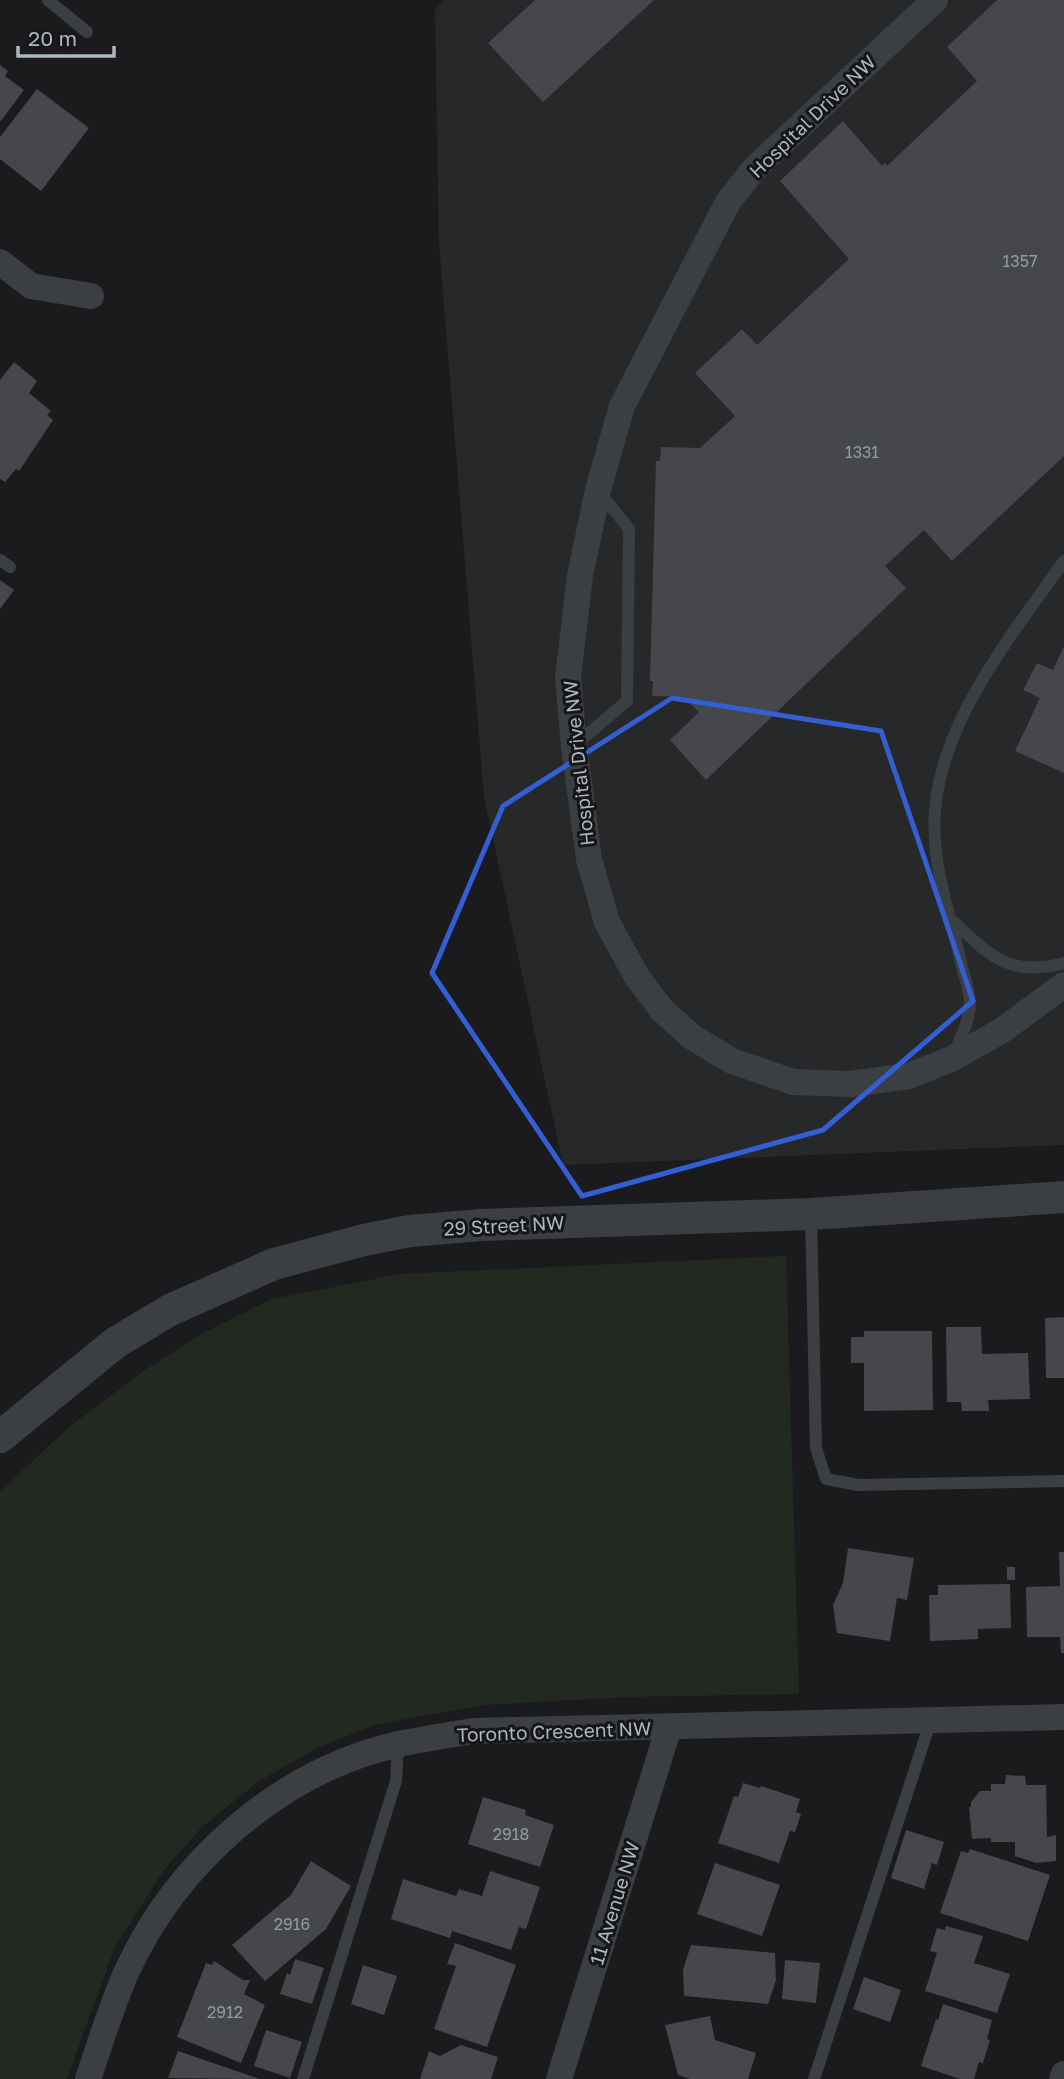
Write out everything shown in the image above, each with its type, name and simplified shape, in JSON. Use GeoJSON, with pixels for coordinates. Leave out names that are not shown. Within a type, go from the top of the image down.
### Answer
{"type":"FeatureCollection","features":[{"type":"Feature","properties":{"kind":"street","name":"Hospital Drive NW"},"geometry":{"type":"LineString","coordinates":[[934,0],[754,169],[728,202],[622,406],[598,490],[580,576],[568,677],[574,746],[589,859],[607,922],[637,977],[662,1010],[692,1037],[732,1061],[793,1082],[852,1084],[909,1076],[951,1059],[1001,1031],[1064,985]]}},
{"type":"Feature","properties":{"kind":"street"},"geometry":{"type":"LineString","coordinates":[[0,262],[31,286],[91,296]]}},
{"type":"Feature","properties":{"kind":"street","name":"29 Street NW"},"geometry":{"type":"LineString","coordinates":[[0,1437],[115,1343],[170,1310],[274,1264],[364,1240],[410,1231],[646,1218],[811,1214],[1064,1197]]}},
{"type":"Feature","properties":{"kind":"street","name":"Toronto Crescent NW"},"geometry":{"type":"LineString","coordinates":[[88,2079],[126,1973],[164,1906],[187,1875],[234,1830],[279,1796],[317,1774],[357,1757],[398,1744],[473,1731],[1064,1717]]}},
{"type":"Feature","properties":{"kind":"street","name":"11 Avenue NW"},"geometry":{"type":"LineString","coordinates":[[559,2079],[669,1727]]}},
{"type":"Feature","properties":{"kind":"lane"},"geometry":{"type":"LineString","coordinates":[[48,0],[87,32]]}},
{"type":"Feature","properties":{"kind":"lane"},"geometry":{"type":"LineString","coordinates":[[574,746],[627,701],[629,529],[598,490]]}},
{"type":"Feature","properties":{"kind":"lane"},"geometry":{"type":"LineString","coordinates":[[951,1059],[963,1033],[970,1003],[953,920],[941,884],[934,839],[936,791],[945,753],[984,679],[1064,561]]}},
{"type":"Feature","properties":{"kind":"lane"},"geometry":{"type":"LineString","coordinates":[[953,920],[979,946],[1008,965],[1041,970],[1064,963]]}},
{"type":"Feature","properties":{"kind":"lane"},"geometry":{"type":"LineString","coordinates":[[811,1214],[816,1448],[825,1479],[858,1485],[1064,1481]]}},
{"type":"Feature","properties":{"kind":"lane"},"geometry":{"type":"LineString","coordinates":[[814,2079],[931,1719]]}},
{"type":"Feature","properties":{"kind":"lane"},"geometry":{"type":"LineString","coordinates":[[303,2079],[396,1782],[398,1744]]}},
{"type":"Feature","properties":{"kind":"highlighted area"},"geometry":{"type":"Polygon","coordinates":[[[672,698],[881,731],[973,1001],[823,1130],[582,1196],[432,973],[503,806],[672,698]]]}},
{"type":"Feature","properties":{"kind":"shaded area"},"geometry":{"type":"Polygon","coordinates":[[[443,0],[1064,0],[1064,1145],[563,1165],[484,797],[439,244],[435,11],[443,0]]]}},
{"type":"Feature","properties":{"kind":"shaded area"},"geometry":{"type":"Polygon","coordinates":[[[786,1256],[799,1694],[630,1697],[485,1705],[378,1724],[317,1748],[258,1782],[202,1827],[164,1870],[114,1949],[67,2079],[0,2079],[0,1491],[69,1427],[145,1370],[205,1332],[272,1299],[400,1274],[786,1256]]]}},
{"type":"Feature","properties":{"kind":"building"},"geometry":{"type":"Polygon","coordinates":[[[535,0],[654,0],[543,102],[488,43],[535,0]]]}},
{"type":"Feature","properties":{"kind":"building"},"geometry":{"type":"Polygon","coordinates":[[[997,0],[1064,0],[1064,456],[952,561],[924,530],[885,566],[906,588],[706,780],[670,740],[699,712],[684,697],[652,696],[653,681],[650,681],[656,461],[660,461],[661,447],[700,448],[735,416],[695,373],[742,329],[757,345],[849,259],[780,181],[843,121],[882,166],[885,163],[887,166],[977,81],[947,47],[997,0]]]}},
{"type":"Feature","properties":{"kind":"building"},"geometry":{"type":"Polygon","coordinates":[[[0,65],[8,71],[5,76],[24,90],[0,122],[0,65]]]}},
{"type":"Feature","properties":{"kind":"building"},"geometry":{"type":"Polygon","coordinates":[[[37,89],[89,128],[41,191],[0,159],[0,137],[37,89]]]}},
{"type":"Feature","properties":{"kind":"building"},"geometry":{"type":"Polygon","coordinates":[[[14,362],[37,381],[29,393],[51,411],[47,415],[53,420],[19,471],[16,469],[5,482],[0,479],[0,380],[14,362]]]}},
{"type":"Feature","properties":{"kind":"building"},"geometry":{"type":"Polygon","coordinates":[[[0,580],[14,590],[0,609],[0,580]]]}},
{"type":"Feature","properties":{"kind":"building"},"geometry":{"type":"Polygon","coordinates":[[[1064,646],[1064,773],[1015,751],[1040,698],[1023,690],[1037,663],[1053,670],[1064,646]]]}},
{"type":"Feature","properties":{"kind":"building"},"geometry":{"type":"Polygon","coordinates":[[[1064,1317],[1064,1378],[1046,1378],[1045,1318],[1064,1317]]]}},
{"type":"Feature","properties":{"kind":"building"},"geometry":{"type":"Polygon","coordinates":[[[946,1327],[981,1327],[982,1354],[1028,1353],[1030,1399],[988,1400],[989,1411],[962,1411],[961,1402],[947,1402],[946,1327]]]}},
{"type":"Feature","properties":{"kind":"building"},"geometry":{"type":"Polygon","coordinates":[[[864,1331],[932,1331],[933,1410],[864,1411],[864,1363],[851,1363],[851,1337],[864,1337],[864,1331]]]}},
{"type":"Feature","properties":{"kind":"building"},"geometry":{"type":"Polygon","coordinates":[[[848,1548],[914,1558],[907,1600],[897,1598],[890,1641],[837,1633],[833,1605],[843,1583],[848,1548]]]}},
{"type":"Feature","properties":{"kind":"building"},"geometry":{"type":"Polygon","coordinates":[[[1059,1552],[1064,1552],[1064,1653],[1061,1653],[1060,1637],[1027,1637],[1026,1587],[1060,1586],[1059,1552]]]}},
{"type":"Feature","properties":{"kind":"building"},"geometry":{"type":"Polygon","coordinates":[[[1007,1567],[1015,1567],[1015,1580],[1007,1580],[1007,1567]]]}},
{"type":"Feature","properties":{"kind":"building"},"geometry":{"type":"Polygon","coordinates":[[[1010,1584],[1011,1628],[978,1629],[978,1639],[930,1641],[929,1595],[938,1595],[938,1585],[1010,1584]]]}},
{"type":"Feature","properties":{"kind":"building"},"geometry":{"type":"Polygon","coordinates":[[[1006,1775],[1025,1776],[1026,1785],[1046,1785],[1047,1837],[1056,1835],[1056,1861],[1036,1863],[1015,1856],[1015,1842],[991,1842],[991,1838],[972,1839],[969,1807],[971,1802],[980,1791],[991,1791],[991,1784],[1005,1784],[1006,1775]]]}},
{"type":"Feature","properties":{"kind":"building"},"geometry":{"type":"Polygon","coordinates":[[[743,1783],[800,1799],[796,1812],[801,1814],[795,1832],[790,1831],[779,1863],[718,1843],[734,1796],[738,1797],[743,1783]]]}},
{"type":"Feature","properties":{"kind":"building"},"geometry":{"type":"Polygon","coordinates":[[[483,1797],[526,1810],[525,1815],[554,1825],[540,1867],[468,1844],[483,1797]]]}},
{"type":"Feature","properties":{"kind":"building"},"geometry":{"type":"Polygon","coordinates":[[[906,1830],[944,1842],[937,1865],[932,1863],[924,1889],[891,1878],[906,1830]]]}},
{"type":"Feature","properties":{"kind":"building"},"geometry":{"type":"Polygon","coordinates":[[[970,1849],[1050,1875],[1028,1941],[940,1913],[961,1851],[968,1853],[970,1849]]]}},
{"type":"Feature","properties":{"kind":"building"},"geometry":{"type":"Polygon","coordinates":[[[311,1861],[351,1886],[326,1929],[265,1981],[232,1945],[291,1895],[311,1861]]]}},
{"type":"Feature","properties":{"kind":"building"},"geometry":{"type":"Polygon","coordinates":[[[715,1863],[780,1885],[762,1936],[697,1914],[715,1863]]]}},
{"type":"Feature","properties":{"kind":"building"},"geometry":{"type":"Polygon","coordinates":[[[490,1871],[540,1887],[526,1929],[519,1927],[511,1950],[452,1931],[450,1938],[391,1919],[403,1879],[456,1896],[459,1889],[482,1896],[490,1871]]]}},
{"type":"Feature","properties":{"kind":"building"},"geometry":{"type":"Polygon","coordinates":[[[946,1926],[983,1936],[974,1963],[1010,1974],[997,2013],[925,1991],[937,1953],[930,1951],[937,1928],[945,1930],[946,1926]]]}},
{"type":"Feature","properties":{"kind":"building"},"geometry":{"type":"Polygon","coordinates":[[[455,1943],[516,1965],[487,2047],[434,2029],[456,1966],[447,1964],[455,1943]]]}},
{"type":"Feature","properties":{"kind":"building"},"geometry":{"type":"Polygon","coordinates":[[[691,1945],[775,1953],[776,1980],[768,2004],[684,1996],[683,1970],[691,1945]]]}},
{"type":"Feature","properties":{"kind":"building"},"geometry":{"type":"Polygon","coordinates":[[[295,1959],[324,1968],[312,2004],[280,1994],[295,1959]]]}},
{"type":"Feature","properties":{"kind":"building"},"geometry":{"type":"Polygon","coordinates":[[[785,1960],[820,1963],[816,2003],[782,1999],[785,1960]]]}},
{"type":"Feature","properties":{"kind":"building"},"geometry":{"type":"Polygon","coordinates":[[[214,1961],[243,1980],[250,1980],[244,1994],[265,2005],[241,2063],[177,2037],[206,1963],[212,1965],[214,1961]]]}},
{"type":"Feature","properties":{"kind":"building"},"geometry":{"type":"Polygon","coordinates":[[[363,1965],[397,1976],[384,2015],[351,2004],[363,1965]]]}},
{"type":"Feature","properties":{"kind":"building"},"geometry":{"type":"Polygon","coordinates":[[[864,1977],[901,1990],[890,2022],[853,2009],[864,1977]]]}},
{"type":"Feature","properties":{"kind":"building"},"geometry":{"type":"Polygon","coordinates":[[[943,2004],[992,2020],[987,2039],[990,2040],[983,2063],[979,2062],[974,2079],[960,2079],[921,2066],[943,2004]]]}},
{"type":"Feature","properties":{"kind":"building"},"geometry":{"type":"Polygon","coordinates":[[[710,2016],[715,2040],[756,2053],[748,2079],[690,2079],[678,2075],[665,2025],[710,2016]]]}},
{"type":"Feature","properties":{"kind":"building"},"geometry":{"type":"Polygon","coordinates":[[[266,2030],[302,2042],[290,2078],[254,2066],[266,2030]]]}},
{"type":"Feature","properties":{"kind":"building"},"geometry":{"type":"Polygon","coordinates":[[[461,2045],[498,2057],[491,2079],[420,2079],[429,2051],[440,2056],[461,2045]]]}},
{"type":"Feature","properties":{"kind":"building"},"geometry":{"type":"Polygon","coordinates":[[[178,2051],[260,2079],[168,2078],[178,2051]]]}}]}
